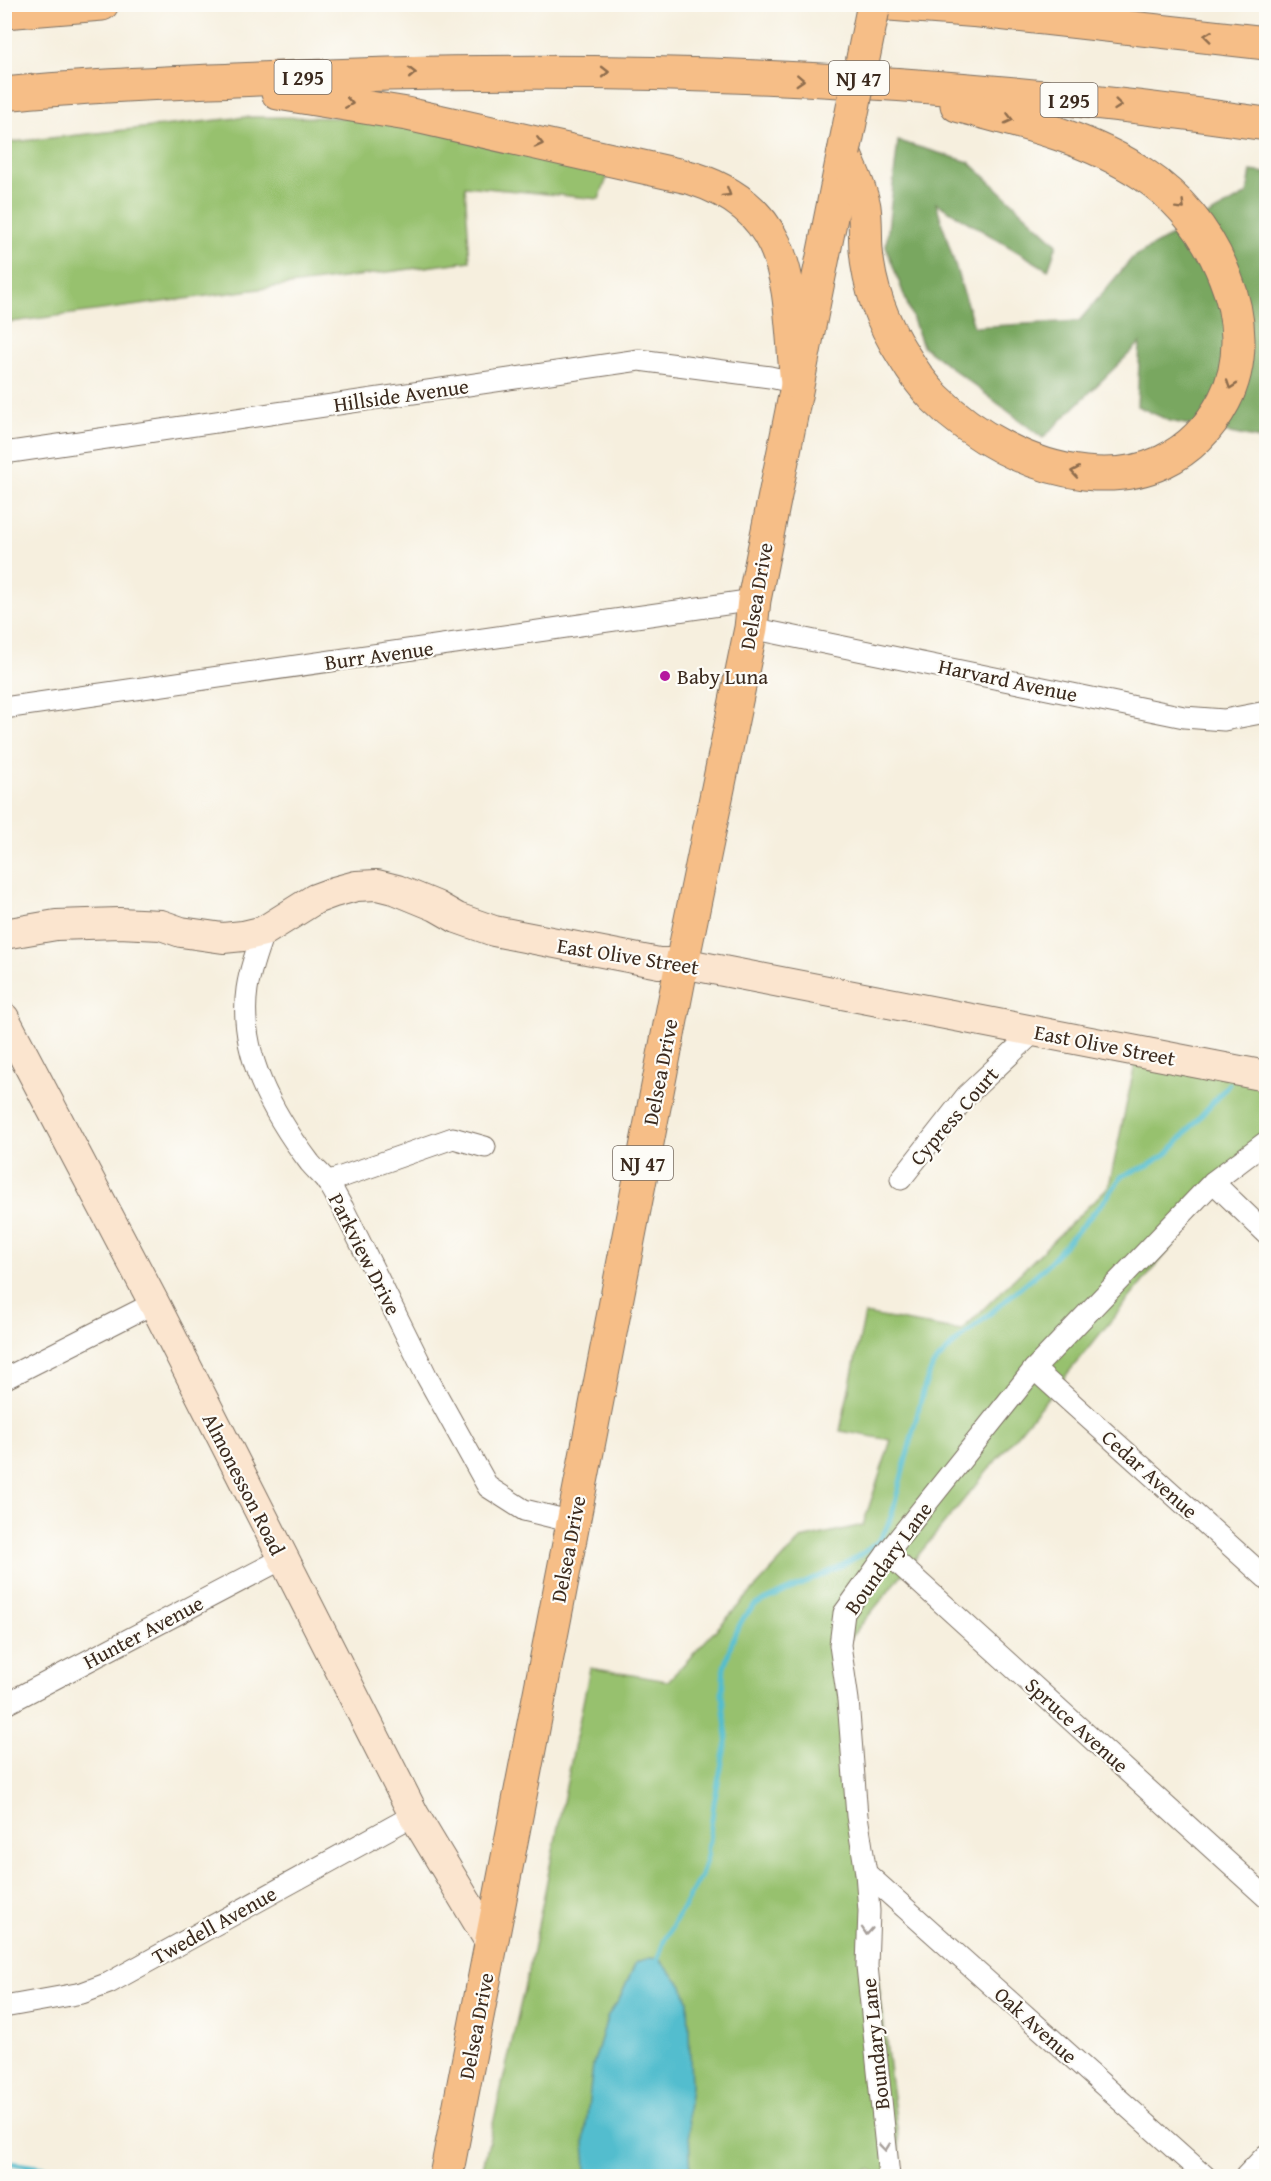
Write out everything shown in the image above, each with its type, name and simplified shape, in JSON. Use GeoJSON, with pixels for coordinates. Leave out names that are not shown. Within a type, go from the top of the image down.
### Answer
{"type":"FeatureCollection","features":[{"type":"Feature","properties":{"kind":"main road"},"geometry":{"type":"LineString","coordinates":[[4,12],[102,4]]}},
{"type":"Feature","properties":{"kind":"main road","name":"Delsea Drive"},"geometry":{"type":"LineString","coordinates":[[446,2176],[682,963],[874,4]]}},
{"type":"Feature","properties":{"kind":"main road"},"geometry":{"type":"LineString","coordinates":[[890,4],[1004,14],[1266,43]]}},
{"type":"Feature","properties":{"kind":"main road","name":"I 295"},"geometry":{"type":"LineString","coordinates":[[4,94],[60,88],[376,74],[656,73],[871,83],[1078,100],[1266,124]]}},
{"type":"Feature","properties":{"kind":"main road"},"geometry":{"type":"LineString","coordinates":[[844,152],[864,206],[869,269],[879,310],[889,333],[934,397],[976,432],[1007,450],[1042,464],[1077,473],[1113,475],[1145,469],[1170,458],[1201,433],[1220,410],[1236,367],[1238,338],[1235,309],[1227,280],[1212,247],[1192,217],[1173,197],[1128,165],[1056,132],[871,83]]}},
{"type":"Feature","properties":{"kind":"main road"},"geometry":{"type":"LineString","coordinates":[[60,88],[219,89],[264,91],[310,97],[407,114],[707,183],[743,204],[762,223],[774,240],[786,274],[797,383]]}},
{"type":"Feature","properties":{"kind":"street","name":"Hillside Avenue"},"geometry":{"type":"LineString","coordinates":[[4,453],[639,360],[771,377],[797,383]]}},
{"type":"Feature","properties":{"kind":"street","name":"Burr Avenue"},"geometry":{"type":"LineString","coordinates":[[4,708],[752,614]]}},
{"type":"Feature","properties":{"kind":"street","name":"Harvard Avenue"},"geometry":{"type":"LineString","coordinates":[[752,614],[1184,717],[1224,720],[1266,712]]}},
{"type":"Feature","properties":{"kind":"street","name":"East Olive Street"},"geometry":{"type":"LineString","coordinates":[[4,934],[35,927],[77,923],[161,925],[181,932],[223,938],[264,931],[315,899],[356,886],[377,885],[397,890],[436,906],[457,918],[514,936],[659,963],[682,963],[1266,1076]]}},
{"type":"Feature","properties":{"kind":"street","name":"Parkview Drive"},"geometry":{"type":"LineString","coordinates":[[264,931],[250,972],[247,992],[248,1034],[266,1094],[276,1113],[312,1166],[327,1182],[367,1254],[432,1386],[488,1487],[524,1510],[573,1522]]}},
{"type":"Feature","properties":{"kind":"street","name":"Cypress Court"},"geometry":{"type":"LineString","coordinates":[[900,1179],[967,1095],[1035,1031]]}},
{"type":"Feature","properties":{"kind":"street","name":"Almonesson Road"},"geometry":{"type":"LineString","coordinates":[[9,1037],[154,1303],[414,1815],[492,1945]]}},
{"type":"Feature","properties":{"kind":"street"},"geometry":{"type":"LineString","coordinates":[[327,1182],[453,1138],[485,1147]]}},
{"type":"Feature","properties":{"kind":"street","name":"Boundary Lane"},"geometry":{"type":"LineString","coordinates":[[889,2176],[867,1966],[869,1911],[866,1873],[857,1816],[848,1700],[840,1646],[843,1613],[887,1553],[1034,1369],[1213,1182],[1266,1142]]}},
{"type":"Feature","properties":{"kind":"street"},"geometry":{"type":"LineString","coordinates":[[1213,1182],[1266,1233]]}},
{"type":"Feature","properties":{"kind":"street"},"geometry":{"type":"LineString","coordinates":[[4,1379],[154,1303]]}},
{"type":"Feature","properties":{"kind":"street","name":"Cedar Avenue"},"geometry":{"type":"LineString","coordinates":[[1034,1369],[1266,1578]]}},
{"type":"Feature","properties":{"kind":"street","name":"Spruce Avenue"},"geometry":{"type":"LineString","coordinates":[[887,1553],[1266,1897]]}},
{"type":"Feature","properties":{"kind":"street","name":"Hunter Avenue"},"geometry":{"type":"LineString","coordinates":[[4,1705],[282,1559]]}},
{"type":"Feature","properties":{"kind":"street","name":"Twedell Avenue"},"geometry":{"type":"LineString","coordinates":[[4,2007],[82,1993],[109,1983],[414,1815]]}},
{"type":"Feature","properties":{"kind":"street","name":"Oak Avenue"},"geometry":{"type":"LineString","coordinates":[[866,1873],[1205,2176]]}},
{"type":"Feature","properties":{"kind":"street"},"geometry":{"type":"LineString","coordinates":[[1246,2176],[1266,2155]]}},
{"type":"Feature","properties":{"kind":"green space"},"geometry":{"type":"Polygon","coordinates":[[[246,117],[397,118],[613,162],[599,199],[465,186],[470,261],[5,323],[4,143],[246,117]]]}},
{"type":"Feature","properties":{"kind":"green space"},"geometry":{"type":"Polygon","coordinates":[[[898,141],[969,162],[1057,244],[1048,270],[936,203],[974,327],[1079,321],[1133,257],[1247,194],[1251,171],[1266,173],[1265,440],[1170,421],[1137,406],[1140,343],[1043,438],[923,346],[886,247],[898,141]]]}},
{"type":"Feature","properties":{"kind":"green space"},"geometry":{"type":"Polygon","coordinates":[[[1137,1055],[1266,1082],[1266,1132],[837,1654],[903,2176],[882,2176],[869,2169],[850,2176],[481,2176],[533,1950],[590,1668],[668,1681],[801,1539],[863,1525],[891,1440],[840,1431],[865,1314],[961,1331],[1109,1186],[1137,1055]]]}},
{"type":"Feature","properties":{"kind":"water"},"geometry":{"type":"Polygon","coordinates":[[[650,1958],[659,1959],[683,1986],[688,2001],[691,2086],[688,2111],[691,2176],[584,2176],[586,2167],[584,2142],[593,2065],[608,2015],[619,2000],[636,1962],[650,1958]]]}},
{"type":"Feature","properties":{"kind":"waterway"},"geometry":{"type":"LineString","coordinates":[[1262,1060],[1266,1056]]}},
{"type":"Feature","properties":{"kind":"waterway"},"geometry":{"type":"LineString","coordinates":[[656,1964],[664,1941],[701,1876],[707,1856],[714,1803],[727,1737],[722,1694],[724,1667],[735,1633],[744,1617],[755,1605],[821,1576],[869,1549],[880,1539],[892,1514],[924,1388],[933,1365],[953,1345],[1046,1266],[1105,1200],[1122,1176],[1149,1165],[1168,1153],[1229,1084]]}},
{"type":"Feature","properties":{"kind":"waterway"},"geometry":{"type":"LineString","coordinates":[[4,2162],[93,2176]]}},
{"type":"Feature","properties":{"kind":"place","name":"Baby Luna"},"geometry":{"type":"Point","coordinates":[665,676]}}]}
